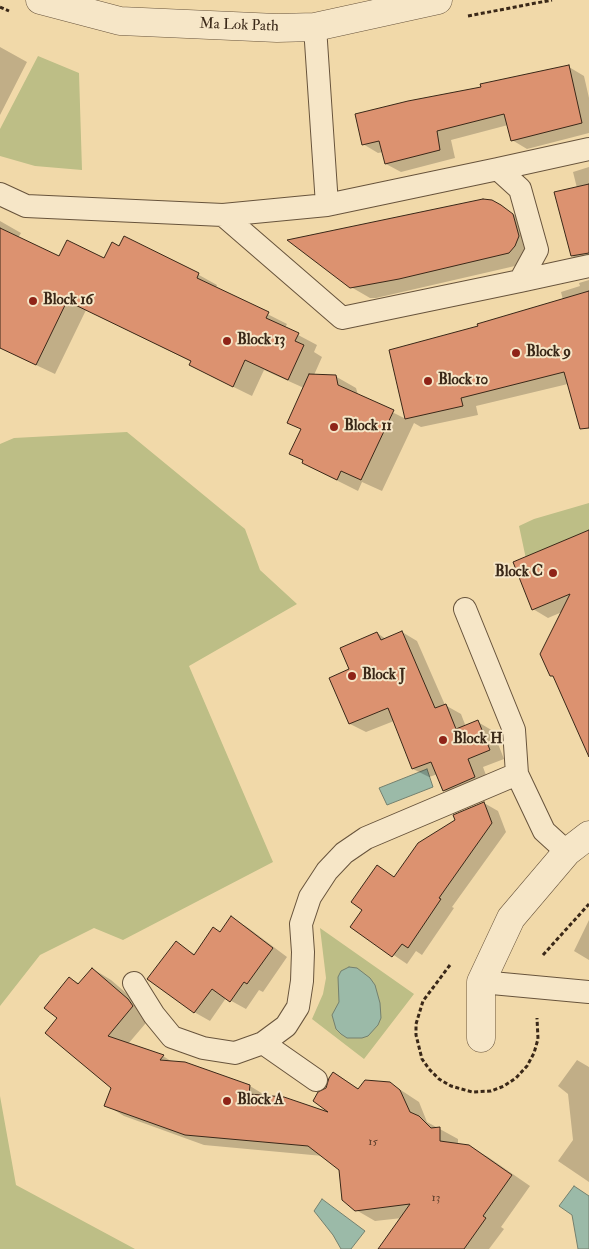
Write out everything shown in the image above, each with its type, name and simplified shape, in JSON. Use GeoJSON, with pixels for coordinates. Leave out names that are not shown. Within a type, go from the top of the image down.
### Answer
{"type":"FeatureCollection","features":[{"type":"Feature","properties":{"kind":"street","name":"Ma Lok Path"},"geometry":{"type":"LineString","coordinates":[[40,0],[120,21],[277,28],[315,27],[438,0]]}},
{"type":"Feature","properties":{"kind":"street"},"geometry":{"type":"LineString","coordinates":[[481,1038],[481,982],[511,918],[566,852],[589,835]]}},
{"type":"Feature","properties":{"kind":"lane"},"geometry":{"type":"LineString","coordinates":[[315,27],[327,205]]}},
{"type":"Feature","properties":{"kind":"lane"},"geometry":{"type":"LineString","coordinates":[[0,194],[26,206],[223,215],[327,205],[589,149]]}},
{"type":"Feature","properties":{"kind":"lane"},"geometry":{"type":"LineString","coordinates":[[498,169],[520,189],[537,250],[520,281]]}},
{"type":"Feature","properties":{"kind":"lane"},"geometry":{"type":"LineString","coordinates":[[223,215],[342,318],[589,266]]}},
{"type":"Feature","properties":{"kind":"lane"},"geometry":{"type":"LineString","coordinates":[[465,609],[514,730],[517,774],[544,831],[566,852]]}},
{"type":"Feature","properties":{"kind":"lane"},"geometry":{"type":"LineString","coordinates":[[134,983],[154,1015],[172,1037],[202,1048],[235,1053],[263,1043],[286,1026],[298,1007],[302,981],[303,952],[301,924],[310,897],[326,872],[344,854],[366,838],[517,774]]}},
{"type":"Feature","properties":{"kind":"lane"},"geometry":{"type":"LineString","coordinates":[[481,982],[589,992]]}},
{"type":"Feature","properties":{"kind":"lane"},"geometry":{"type":"LineString","coordinates":[[263,1043],[316,1080]]}},
{"type":"Feature","properties":{"kind":"green space"},"geometry":{"type":"Polygon","coordinates":[[[38,56],[79,73],[82,170],[35,166],[0,156],[0,129],[38,56]]]}},
{"type":"Feature","properties":{"kind":"green space"},"geometry":{"type":"Polygon","coordinates":[[[127,432],[245,529],[260,570],[297,604],[189,666],[273,862],[123,940],[94,928],[40,955],[0,1006],[0,444],[14,438],[127,432]]]}},
{"type":"Feature","properties":{"kind":"green space"},"geometry":{"type":"Polygon","coordinates":[[[589,503],[589,571],[529,573],[519,526],[534,519],[589,503]]]}},
{"type":"Feature","properties":{"kind":"green space"},"geometry":{"type":"Polygon","coordinates":[[[320,928],[414,994],[364,1059],[312,1019],[323,994],[326,978],[320,928]]]}},
{"type":"Feature","properties":{"kind":"green space"},"geometry":{"type":"Polygon","coordinates":[[[0,1096],[16,1185],[135,1249],[0,1249],[0,1096]]]}},
{"type":"Feature","properties":{"kind":"shaded area"},"geometry":{"type":"Polygon","coordinates":[[[427,769],[433,787],[387,805],[379,788],[427,769]]]}},
{"type":"Feature","properties":{"kind":"shaded area"},"geometry":{"type":"Polygon","coordinates":[[[349,967],[357,968],[370,978],[375,985],[380,1003],[381,1018],[378,1025],[368,1036],[362,1038],[347,1038],[341,1034],[336,1029],[332,1015],[339,1002],[338,977],[341,971],[349,967]]]}},
{"type":"Feature","properties":{"kind":"shaded area"},"geometry":{"type":"Polygon","coordinates":[[[574,1186],[589,1196],[589,1249],[578,1249],[572,1215],[559,1206],[574,1186]]]}},
{"type":"Feature","properties":{"kind":"shaded area"},"geometry":{"type":"Polygon","coordinates":[[[322,1199],[365,1231],[351,1249],[341,1249],[333,1235],[314,1211],[322,1199]]]}},
{"type":"Feature","properties":{"kind":"building"},"geometry":{"type":"Polygon","coordinates":[[[569,65],[582,123],[511,141],[504,114],[437,131],[440,150],[385,164],[379,141],[362,145],[355,114],[408,101],[481,87],[480,84],[569,65]]]}},
{"type":"Feature","properties":{"kind":"building"},"geometry":{"type":"Polygon","coordinates":[[[589,184],[589,253],[571,256],[554,192],[589,184]]]}},
{"type":"Feature","properties":{"kind":"building"},"geometry":{"type":"Polygon","coordinates":[[[483,199],[492,200],[513,214],[519,236],[515,246],[509,253],[399,279],[350,288],[287,240],[483,199]]]}},
{"type":"Feature","properties":{"kind":"building"},"geometry":{"type":"Polygon","coordinates":[[[0,228],[59,256],[67,240],[104,258],[112,242],[119,246],[124,236],[199,273],[197,278],[269,312],[266,318],[299,333],[295,341],[304,345],[288,380],[245,360],[233,387],[189,365],[191,361],[67,301],[36,365],[0,348],[0,228]]]}},
{"type":"Feature","properties":{"kind":"building"},"geometry":{"type":"Polygon","coordinates":[[[589,291],[589,428],[580,429],[564,372],[461,398],[463,406],[405,419],[389,350],[478,326],[477,324],[589,291]]]}},
{"type":"Feature","properties":{"kind":"building","name":"Block 11"},"geometry":{"type":"Polygon","coordinates":[[[309,374],[336,375],[338,385],[394,410],[361,480],[341,471],[337,480],[302,463],[303,460],[289,454],[301,429],[287,423],[309,374]]]}},
{"type":"Feature","properties":{"kind":"building"},"geometry":{"type":"Polygon","coordinates":[[[589,530],[589,757],[553,676],[550,676],[540,654],[570,594],[532,610],[513,562],[589,530]]]}},
{"type":"Feature","properties":{"kind":"building"},"geometry":{"type":"Polygon","coordinates":[[[402,631],[435,708],[446,704],[456,729],[478,720],[490,750],[468,759],[475,777],[443,791],[431,762],[412,769],[388,708],[349,724],[329,678],[349,669],[340,648],[377,632],[381,640],[402,631]]]}},
{"type":"Feature","properties":{"kind":"building"},"geometry":{"type":"Polygon","coordinates":[[[484,802],[492,823],[439,898],[441,899],[408,948],[402,944],[392,957],[350,927],[362,910],[351,902],[377,865],[394,877],[418,843],[455,820],[453,815],[484,802]]]}},
{"type":"Feature","properties":{"kind":"building"},"geometry":{"type":"Polygon","coordinates":[[[231,916],[273,948],[247,984],[244,982],[230,1002],[212,989],[194,1013],[147,979],[176,941],[194,955],[213,927],[220,932],[231,916]]]}},
{"type":"Feature","properties":{"kind":"building"},"geometry":{"type":"Polygon","coordinates":[[[92,968],[128,999],[133,1006],[108,1036],[164,1055],[160,1060],[185,1062],[250,1085],[249,1094],[284,1097],[328,1112],[313,1101],[318,1092],[326,1088],[333,1072],[358,1089],[365,1080],[390,1082],[400,1090],[410,1112],[419,1116],[431,1128],[440,1127],[440,1141],[469,1145],[512,1175],[483,1216],[486,1218],[464,1249],[378,1249],[410,1204],[355,1211],[342,1200],[339,1170],[308,1146],[185,1135],[104,1106],[111,1088],[45,1033],[57,1018],[44,1008],[69,977],[78,984],[92,968]]]}},
{"type":"Feature","properties":{"kind":"place","name":"Block 16"},"geometry":{"type":"Point","coordinates":[33,301]}},
{"type":"Feature","properties":{"kind":"place","name":"Block 13"},"geometry":{"type":"Point","coordinates":[227,341]}},
{"type":"Feature","properties":{"kind":"place","name":"Block 9"},"geometry":{"type":"Point","coordinates":[516,353]}},
{"type":"Feature","properties":{"kind":"place","name":"Block 10"},"geometry":{"type":"Point","coordinates":[428,381]}},
{"type":"Feature","properties":{"kind":"place","name":"Block 11"},"geometry":{"type":"Point","coordinates":[334,427]}},
{"type":"Feature","properties":{"kind":"place","name":"Block C"},"geometry":{"type":"Point","coordinates":[553,573]}},
{"type":"Feature","properties":{"kind":"place","name":"Block J"},"geometry":{"type":"Point","coordinates":[352,676]}},
{"type":"Feature","properties":{"kind":"place","name":"Block H"},"geometry":{"type":"Point","coordinates":[443,740]}},
{"type":"Feature","properties":{"kind":"place","name":"Block A"},"geometry":{"type":"Point","coordinates":[227,1101]}}]}
